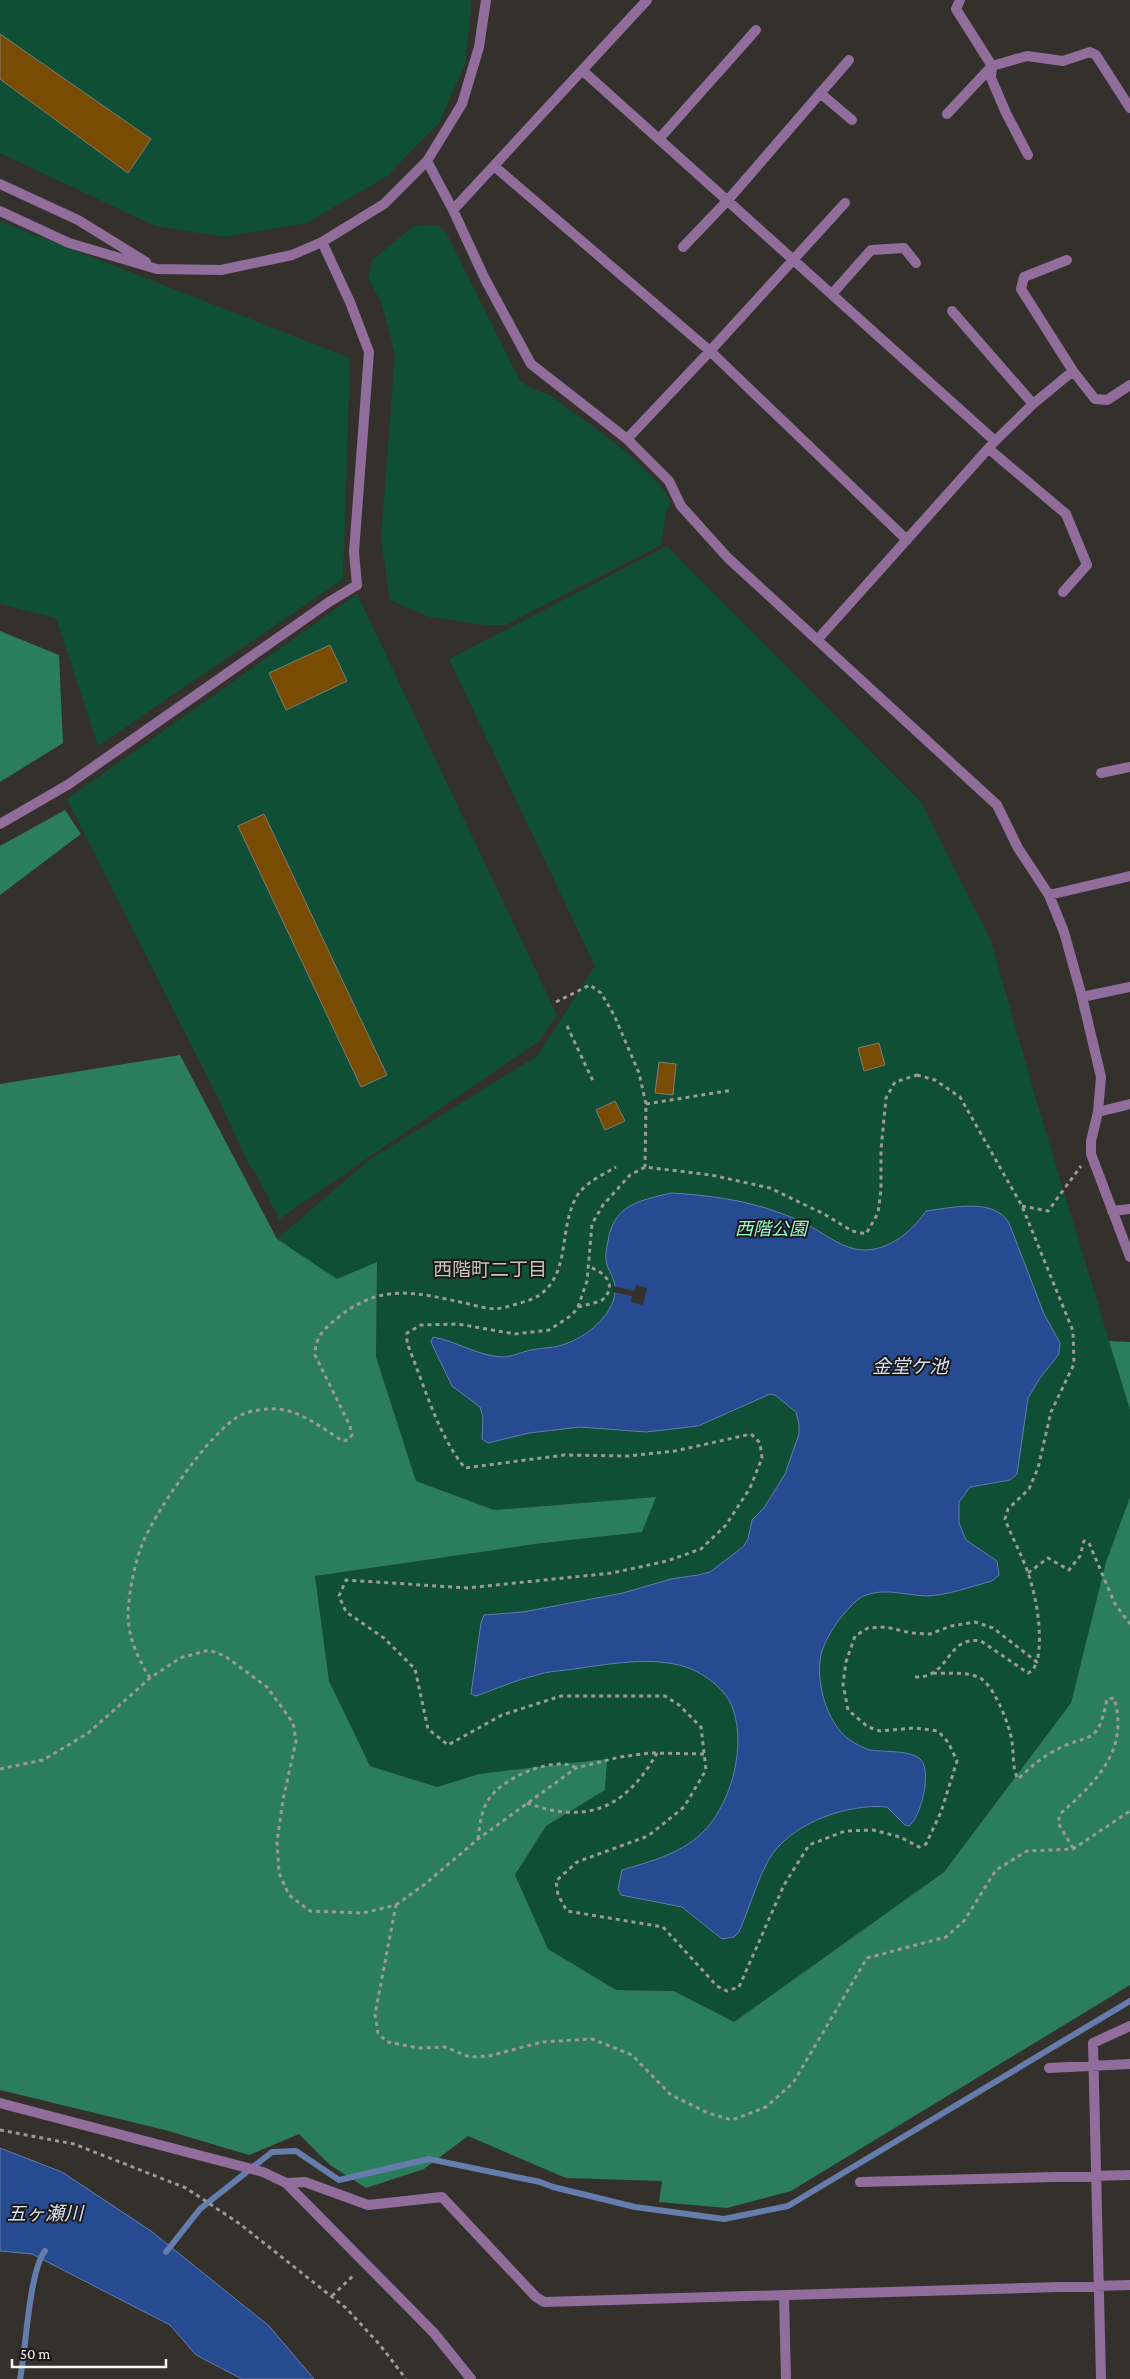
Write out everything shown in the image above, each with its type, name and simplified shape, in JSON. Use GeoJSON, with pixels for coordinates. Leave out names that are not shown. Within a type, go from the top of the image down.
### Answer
{"type":"FeatureCollection","features":[{"type":"Feature","properties":{"kind":"street"},"geometry":{"type":"LineString","coordinates":[[0,211],[69,243],[157,269],[221,270],[292,255],[322,242],[384,204],[427,161],[462,104],[479,47],[486,0]]}},
{"type":"Feature","properties":{"kind":"street"},"geometry":{"type":"LineString","coordinates":[[453,210],[647,0]]}},
{"type":"Feature","properties":{"kind":"street"},"geometry":{"type":"LineString","coordinates":[[960,0],[956,9],[992,66],[990,78],[1028,154]]}},
{"type":"Feature","properties":{"kind":"street"},"geometry":{"type":"LineString","coordinates":[[659,139],[756,30]]}},
{"type":"Feature","properties":{"kind":"street"},"geometry":{"type":"LineString","coordinates":[[947,114],[992,66],[1028,56],[1063,61],[1090,52],[1096,56],[1130,108]]}},
{"type":"Feature","properties":{"kind":"street"},"geometry":{"type":"LineString","coordinates":[[683,247],[728,200],[849,60]]}},
{"type":"Feature","properties":{"kind":"street"},"geometry":{"type":"LineString","coordinates":[[583,71],[794,259],[1066,514],[1087,565],[1063,592]]}},
{"type":"Feature","properties":{"kind":"street"},"geometry":{"type":"LineString","coordinates":[[820,94],[852,120]]}},
{"type":"Feature","properties":{"kind":"street"},"geometry":{"type":"LineString","coordinates":[[427,161],[453,210],[485,279],[531,364],[627,439],[669,481],[680,506],[728,558],[997,805],[1018,848],[1049,895],[1064,932],[1101,1077],[1098,1112],[1091,1141],[1091,1154],[1130,1257]]}},
{"type":"Feature","properties":{"kind":"street"},"geometry":{"type":"LineString","coordinates":[[494,166],[710,351],[907,540]]}},
{"type":"Feature","properties":{"kind":"street"},"geometry":{"type":"LineString","coordinates":[[0,184],[78,220],[157,269]]}},
{"type":"Feature","properties":{"kind":"street"},"geometry":{"type":"LineString","coordinates":[[627,439],[845,203]]}},
{"type":"Feature","properties":{"kind":"street"},"geometry":{"type":"LineString","coordinates":[[0,824],[68,784],[329,602],[357,585],[354,552],[369,352],[350,302],[322,242]]}},
{"type":"Feature","properties":{"kind":"street"},"geometry":{"type":"LineString","coordinates":[[832,294],[870,250],[904,248],[916,263]]}},
{"type":"Feature","properties":{"kind":"street"},"geometry":{"type":"LineString","coordinates":[[1067,260],[1024,277],[1021,289],[1073,371],[1094,399],[1107,400],[1130,384]]}},
{"type":"Feature","properties":{"kind":"street"},"geometry":{"type":"LineString","coordinates":[[952,312],[1033,404]]}},
{"type":"Feature","properties":{"kind":"street"},"geometry":{"type":"LineString","coordinates":[[818,639],[992,445],[1033,404],[1073,371]]}},
{"type":"Feature","properties":{"kind":"street"},"geometry":{"type":"LineString","coordinates":[[1101,773],[1130,767]]}},
{"type":"Feature","properties":{"kind":"street"},"geometry":{"type":"LineString","coordinates":[[1049,895],[1130,876]]}},
{"type":"Feature","properties":{"kind":"street"},"geometry":{"type":"LineString","coordinates":[[1082,997],[1130,987]]}},
{"type":"Feature","properties":{"kind":"street"},"geometry":{"type":"LineString","coordinates":[[1098,1112],[1130,1104]]}},
{"type":"Feature","properties":{"kind":"street"},"geometry":{"type":"LineString","coordinates":[[1112,1211],[1130,1209]]}},
{"type":"Feature","properties":{"kind":"street"},"geometry":{"type":"LineString","coordinates":[[1101,2379],[1093,2044],[1130,2026]]}},
{"type":"Feature","properties":{"kind":"street"},"geometry":{"type":"LineString","coordinates":[[1049,2068],[1093,2064],[1130,2064]]}},
{"type":"Feature","properties":{"kind":"street"},"geometry":{"type":"LineString","coordinates":[[0,2103],[263,2172],[286,2184],[366,2262],[434,2333],[471,2379]]}},
{"type":"Feature","properties":{"kind":"street"},"geometry":{"type":"LineString","coordinates":[[860,2182],[1130,2175]]}},
{"type":"Feature","properties":{"kind":"street"},"geometry":{"type":"LineString","coordinates":[[286,2184],[306,2182],[368,2205],[442,2197],[536,2297],[544,2302],[1130,2285]]}},
{"type":"Feature","properties":{"kind":"street"},"geometry":{"type":"LineString","coordinates":[[784,2296],[786,2379]]}},
{"type":"Feature","properties":{"kind":"path"},"geometry":{"type":"LineString","coordinates":[[556,1002],[590,985],[601,993],[614,1015],[636,1064],[646,1104],[645,1167]]}},
{"type":"Feature","properties":{"kind":"path"},"geometry":{"type":"LineString","coordinates":[[567,1026],[594,1083]]}},
{"type":"Feature","properties":{"kind":"path"},"geometry":{"type":"LineString","coordinates":[[915,1677],[925,1678],[934,1673],[962,1641],[972,1639],[981,1641],[1028,1673],[1033,1670],[1037,1662],[1040,1650],[1037,1618],[1028,1573],[1005,1519],[1008,1509],[1028,1489],[1038,1468],[1051,1412],[1074,1364],[1073,1331],[1022,1206],[960,1097],[935,1080],[917,1075],[895,1082],[886,1098],[878,1213],[866,1234],[852,1231],[824,1214],[770,1188],[711,1175],[645,1167],[630,1175],[602,1205],[592,1224],[588,1281],[578,1307],[572,1315],[549,1330],[515,1334],[458,1324],[421,1325],[407,1333],[407,1343],[454,1455],[465,1468],[564,1455],[628,1456],[675,1451],[751,1434],[760,1443],[762,1458],[750,1488],[726,1525],[701,1549],[667,1561],[612,1573],[467,1588],[346,1580],[339,1596],[346,1612],[384,1638],[415,1669],[428,1730],[448,1745],[502,1715],[561,1696],[632,1694],[664,1696],[679,1705],[701,1727],[706,1770],[684,1807],[648,1836],[577,1862],[556,1881],[558,1895],[567,1911],[664,1927],[717,1986],[727,1990],[739,1987],[784,1885],[809,1845],[844,1831],[873,1830],[900,1836],[919,1847],[926,1844],[941,1812],[957,1761],[948,1742],[938,1731],[914,1728],[880,1732],[868,1727],[848,1710],[843,1684],[846,1662],[855,1636],[868,1628],[886,1627],[911,1633],[930,1634],[952,1626],[974,1622],[993,1628],[1037,1662]]}},
{"type":"Feature","properties":{"kind":"path"},"geometry":{"type":"LineString","coordinates":[[646,1104],[733,1090]]}},
{"type":"Feature","properties":{"kind":"path"},"geometry":{"type":"LineString","coordinates":[[1022,1206],[1048,1211],[1091,1154]]}},
{"type":"Feature","properties":{"kind":"path"},"geometry":{"type":"LineString","coordinates":[[150,1678],[141,1664],[129,1633],[128,1614],[135,1568],[141,1547],[156,1516],[180,1480],[216,1436],[242,1414],[269,1408],[294,1412],[343,1441],[348,1440],[352,1435],[350,1426],[315,1355],[315,1343],[327,1326],[367,1298],[395,1292],[409,1292],[486,1308],[504,1308],[537,1297],[553,1282],[562,1256],[568,1215],[580,1191],[616,1167]]}},
{"type":"Feature","properties":{"kind":"path"},"geometry":{"type":"LineString","coordinates":[[578,1307],[601,1301],[606,1297],[609,1288],[608,1280],[603,1274],[588,1267]]}},
{"type":"Feature","properties":{"kind":"path"},"geometry":{"type":"LineString","coordinates":[[609,1288],[613,1289]]}},
{"type":"Feature","properties":{"kind":"path"},"geometry":{"type":"LineString","coordinates":[[1028,1573],[1048,1558],[1069,1570],[1080,1556],[1084,1541],[1089,1543],[1115,1604],[1130,1624]]}},
{"type":"Feature","properties":{"kind":"path"},"geometry":{"type":"LineString","coordinates":[[0,1769],[43,1760],[87,1734],[150,1678],[180,1658],[209,1650],[225,1656],[267,1687],[293,1723],[296,1741],[283,1800],[277,1842],[278,1873],[289,1895],[310,1911],[363,1913],[396,1905],[425,1884],[478,1839],[576,1768],[620,1757],[657,1753],[704,1754]]}},
{"type":"Feature","properties":{"kind":"path"},"geometry":{"type":"LineString","coordinates":[[934,1673],[979,1677],[988,1684],[1010,1727],[1014,1758],[1013,1771],[1018,1779],[1028,1767],[1055,1750],[1090,1738],[1102,1725],[1107,1699],[1114,1698],[1120,1709],[1118,1752],[1108,1770],[1060,1814],[1058,1823],[1073,1849]]}},
{"type":"Feature","properties":{"kind":"path"},"geometry":{"type":"LineString","coordinates":[[526,1803],[545,1810],[580,1812],[612,1803],[626,1795],[635,1786],[657,1753]]}},
{"type":"Feature","properties":{"kind":"path"},"geometry":{"type":"LineString","coordinates":[[478,1839],[483,1810],[492,1794],[504,1784],[533,1770],[554,1764],[560,1763],[576,1768]]}},
{"type":"Feature","properties":{"kind":"path"},"geometry":{"type":"LineString","coordinates":[[396,1905],[374,2014],[378,2033],[387,2042],[419,2048],[444,2047],[470,2057],[489,2056],[542,2042],[592,2039],[632,2055],[671,2095],[708,2113],[732,2120],[766,2107],[793,2084],[867,1958],[946,1937],[964,1920],[996,1870],[1027,1851],[1073,1849],[1130,1811]]}},
{"type":"Feature","properties":{"kind":"path"},"geometry":{"type":"LineString","coordinates":[[0,2130],[74,2144],[186,2188],[220,2210],[332,2296],[380,2345],[406,2379]]}},
{"type":"Feature","properties":{"kind":"path"},"geometry":{"type":"LineString","coordinates":[[332,2296],[366,2262]]}},
{"type":"Feature","properties":{"kind":"green space"},"geometry":{"type":"Polygon","coordinates":[[[0,0],[470,0],[471,8],[465,64],[439,123],[387,176],[307,223],[224,237],[155,226],[0,153],[0,0]]]}},
{"type":"Feature","properties":{"kind":"green space"},"geometry":{"type":"Polygon","coordinates":[[[0,221],[350,358],[343,579],[98,746],[56,618],[0,604],[0,221]]]}},
{"type":"Feature","properties":{"kind":"green space"},"geometry":{"type":"Polygon","coordinates":[[[438,225],[446,232],[520,381],[533,389],[550,395],[616,444],[649,473],[662,487],[671,502],[666,514],[661,545],[506,625],[485,625],[429,617],[390,600],[381,539],[395,353],[381,302],[368,278],[372,260],[414,226],[438,225]]]}},
{"type":"Feature","properties":{"kind":"green space","name":"西階公園"},"geometry":{"type":"Polygon","coordinates":[[[667,546],[921,802],[991,941],[1035,1096],[1130,1410],[1130,1497],[1106,1562],[1071,1703],[944,1872],[734,2022],[674,1991],[616,1990],[548,1949],[515,1875],[546,1826],[605,1790],[479,1774],[437,1787],[370,1766],[329,1681],[315,1576],[543,1543],[642,1532],[655,1497],[494,1510],[416,1481],[376,1357],[377,1262],[337,1279],[277,1239],[369,1160],[537,1056],[595,966],[449,659],[667,546]]]}},
{"type":"Feature","properties":{"kind":"green space"},"geometry":{"type":"Polygon","coordinates":[[[357,594],[557,1015],[539,1041],[279,1219],[253,1168],[251,1169],[221,1104],[67,799],[357,594]]]}},
{"type":"Feature","properties":{"kind":"green space"},"geometry":{"type":"Polygon","coordinates":[[[0,631],[59,655],[63,743],[0,782],[0,631]]]}},
{"type":"Feature","properties":{"kind":"green space"},"geometry":{"type":"Polygon","coordinates":[[[65,810],[81,834],[0,895],[0,846],[65,810]]]}},
{"type":"Feature","properties":{"kind":"green space"},"geometry":{"type":"Polygon","coordinates":[[[180,1055],[277,1239],[337,1279],[377,1262],[376,1357],[416,1481],[494,1510],[656,1497],[642,1532],[543,1543],[315,1576],[329,1681],[370,1766],[437,1787],[479,1774],[607,1759],[605,1790],[546,1826],[515,1875],[548,1949],[616,1990],[674,1991],[734,2022],[944,1872],[1071,1703],[1106,1562],[1130,1497],[1130,1985],[791,2191],[727,2208],[659,2202],[662,2181],[566,2178],[468,2136],[424,2169],[366,2188],[330,2165],[299,2134],[249,2155],[165,2130],[0,2090],[0,1084],[180,1055]]]}},
{"type":"Feature","properties":{"kind":"green space"},"geometry":{"type":"Polygon","coordinates":[[[1109,1341],[1130,1342],[1130,1410],[1109,1341]]]}},
{"type":"Feature","properties":{"kind":"water","name":"金堂ケ池"},"geometry":{"type":"Polygon","coordinates":[[[671,1193],[726,1199],[767,1208],[801,1221],[843,1245],[866,1250],[876,1249],[896,1240],[913,1227],[926,1211],[971,1206],[993,1210],[1002,1215],[1009,1223],[1044,1314],[1060,1343],[1059,1354],[1040,1378],[1028,1398],[1017,1474],[1010,1480],[970,1487],[959,1502],[959,1523],[966,1540],[997,1561],[999,1575],[992,1581],[942,1594],[926,1596],[881,1592],[866,1595],[853,1604],[840,1619],[828,1637],[822,1651],[820,1674],[824,1700],[834,1723],[842,1733],[854,1743],[870,1750],[911,1754],[921,1760],[924,1766],[925,1784],[924,1794],[917,1814],[909,1826],[905,1825],[887,1807],[854,1809],[820,1819],[789,1836],[768,1861],[739,1932],[734,1937],[722,1939],[682,1907],[621,1895],[618,1889],[622,1870],[667,1855],[688,1844],[706,1829],[723,1803],[734,1772],[737,1756],[737,1724],[730,1702],[714,1683],[700,1673],[686,1667],[645,1661],[616,1663],[546,1673],[521,1679],[476,1696],[471,1694],[481,1623],[484,1615],[523,1612],[623,1593],[671,1579],[710,1572],[743,1547],[748,1539],[752,1520],[764,1508],[785,1474],[799,1434],[796,1412],[775,1395],[770,1394],[698,1426],[646,1432],[580,1427],[529,1433],[488,1443],[482,1439],[483,1417],[480,1407],[452,1386],[431,1342],[433,1337],[484,1354],[502,1357],[561,1345],[573,1341],[590,1331],[604,1317],[613,1301],[615,1283],[607,1264],[606,1255],[611,1229],[616,1219],[630,1206],[671,1193]]]}},
{"type":"Feature","properties":{"kind":"water","name":"五ヶ瀬川"},"geometry":{"type":"Polygon","coordinates":[[[0,2148],[62,2172],[151,2231],[269,2326],[314,2379],[242,2379],[196,2355],[170,2325],[32,2254],[0,2251],[0,2148]]]}},
{"type":"Feature","properties":{"kind":"pier"},"geometry":{"type":"Polygon","coordinates":[[[636,1285],[647,1288],[643,1305],[631,1302],[632,1296],[613,1292],[613,1286],[634,1291],[636,1285]]]}},
{"type":"Feature","properties":{"kind":"building"},"geometry":{"type":"Polygon","coordinates":[[[0,34],[151,139],[128,173],[0,79],[0,34]]]}},
{"type":"Feature","properties":{"kind":"building"},"geometry":{"type":"Polygon","coordinates":[[[330,645],[347,681],[286,710],[269,673],[330,645]]]}},
{"type":"Feature","properties":{"kind":"building"},"geometry":{"type":"Polygon","coordinates":[[[264,814],[387,1075],[361,1087],[238,826],[264,814]]]}},
{"type":"Feature","properties":{"kind":"building"},"geometry":{"type":"Polygon","coordinates":[[[879,1043],[885,1065],[864,1071],[858,1048],[879,1043]]]}},
{"type":"Feature","properties":{"kind":"building"},"geometry":{"type":"Polygon","coordinates":[[[659,1062],[676,1064],[673,1095],[655,1093],[659,1062]]]}},
{"type":"Feature","properties":{"kind":"building"},"geometry":{"type":"Polygon","coordinates":[[[615,1101],[625,1121],[605,1130],[596,1110],[615,1101]]]}},
{"type":"Feature","properties":{"kind":"waterway"},"geometry":{"type":"LineString","coordinates":[[166,2252],[200,2209],[272,2152],[296,2151],[339,2180],[429,2159],[540,2182],[553,2187],[635,2207],[724,2219],[788,2206],[1130,2001]]}},
{"type":"Feature","properties":{"kind":"waterway"},"geometry":{"type":"LineString","coordinates":[[20,2379],[35,2275],[45,2251]]}},
{"type":"Feature","properties":{"kind":"district","name":"西階町二丁目"},"geometry":{"type":"Point","coordinates":[490,1269]}}]}
